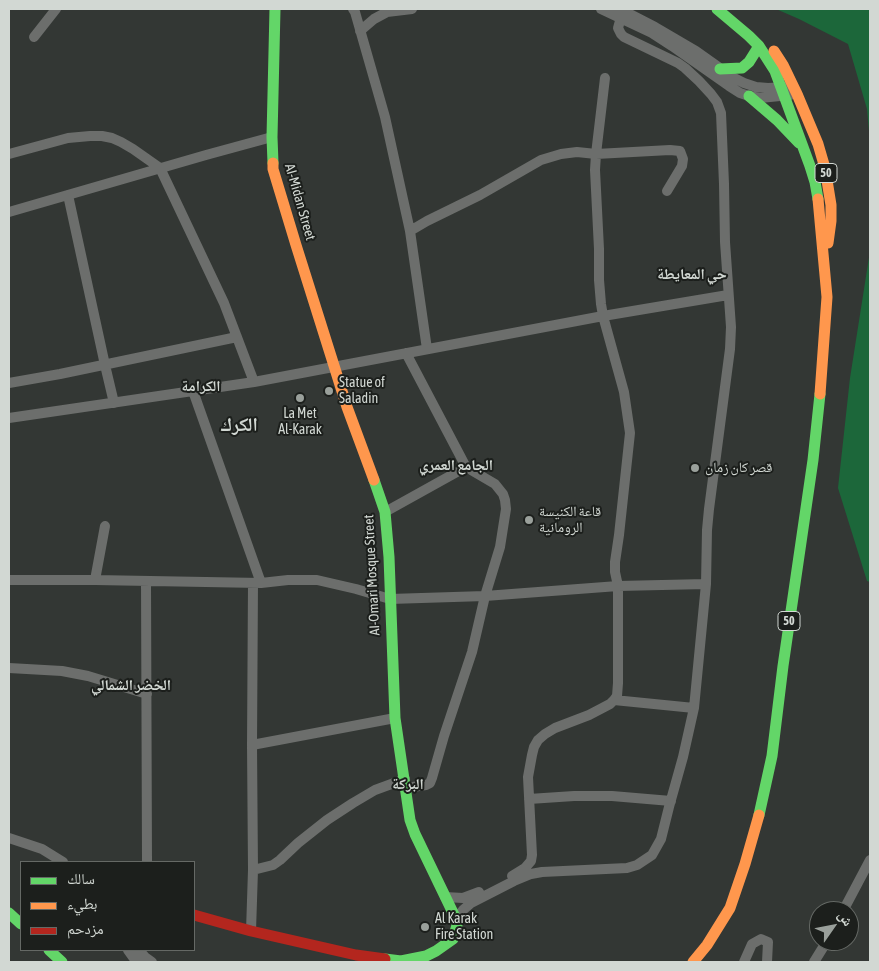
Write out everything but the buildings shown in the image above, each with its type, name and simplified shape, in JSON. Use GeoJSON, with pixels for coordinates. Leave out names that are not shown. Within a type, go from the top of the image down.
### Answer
{"type":"FeatureCollection","features":[{"type":"Feature","properties":{"kind":"main road","name":"AI-Midan Street"},"geometry":{"type":"LineString","coordinates":[[275,9],[273,170],[335,367]]}},
{"type":"Feature","properties":{"kind":"main road","name":"50"},"geometry":{"type":"LineString","coordinates":[[694,962],[730,908],[763,800],[770,765],[818,411],[827,297],[815,182],[775,71],[759,46],[717,9]]}},
{"type":"Feature","properties":{"kind":"main road","name":"50"},"geometry":{"type":"LineString","coordinates":[[725,9],[749,24],[765,39],[783,64],[818,144],[829,189],[831,221],[824,264]]}},
{"type":"Feature","properties":{"kind":"main road"},"geometry":{"type":"LineString","coordinates":[[720,68],[742,68],[749,62],[759,46]]}},
{"type":"Feature","properties":{"kind":"main road"},"geometry":{"type":"LineString","coordinates":[[749,96],[777,120],[804,149]]}},
{"type":"Feature","properties":{"kind":"main road","name":"AI-Omari Mosque Street"},"geometry":{"type":"LineString","coordinates":[[335,367],[347,407],[385,512],[389,557],[395,718],[406,783],[408,809],[413,828],[456,919]]}},
{"type":"Feature","properties":{"kind":"main road"},"geometry":{"type":"LineString","coordinates":[[9,903],[20,911]]}},
{"type":"Feature","properties":{"kind":"main road"},"geometry":{"type":"LineString","coordinates":[[9,913],[20,923]]}},
{"type":"Feature","properties":{"kind":"main road"},"geometry":{"type":"LineString","coordinates":[[195,915],[251,931],[356,955],[401,961],[426,956],[447,944],[453,939],[456,932],[456,919]]}},
{"type":"Feature","properties":{"kind":"main road"},"geometry":{"type":"LineString","coordinates":[[50,951],[62,962]]}},
{"type":"Feature","properties":{"kind":"main road"},"geometry":{"type":"LineString","coordinates":[[64,951],[76,962]]}},
{"type":"Feature","properties":{"kind":"street"},"geometry":{"type":"LineString","coordinates":[[34,36],[56,9]]}},
{"type":"Feature","properties":{"kind":"street"},"geometry":{"type":"LineString","coordinates":[[353,9],[385,117],[410,231],[427,349]]}},
{"type":"Feature","properties":{"kind":"street"},"geometry":{"type":"LineString","coordinates":[[360,30],[387,12],[412,9]]}},
{"type":"Feature","properties":{"kind":"street"},"geometry":{"type":"LineString","coordinates":[[601,9],[621,12],[655,27],[744,83],[783,92]]}},
{"type":"Feature","properties":{"kind":"street"},"geometry":{"type":"LineString","coordinates":[[621,12],[666,41],[729,86],[749,96],[760,98],[795,90]]}},
{"type":"Feature","properties":{"kind":"street"},"geometry":{"type":"LineString","coordinates":[[446,897],[463,898],[478,893],[530,869],[542,872],[627,868],[637,865],[652,855],[661,839],[694,708],[706,584],[709,509],[730,349],[731,328],[725,242],[720,109],[711,94],[685,68],[673,60],[624,37],[618,28],[621,12]]}},
{"type":"Feature","properties":{"kind":"street"},"geometry":{"type":"LineString","coordinates":[[456,919],[470,903],[514,881],[530,869],[532,854],[528,777],[534,747],[538,740],[555,728],[602,709],[614,700],[616,696],[618,683],[618,586],[615,562],[630,433],[624,392],[603,316],[599,280],[595,170],[605,78]]}},
{"type":"Feature","properties":{"kind":"street"},"geometry":{"type":"LineString","coordinates":[[9,154],[68,138],[102,136],[121,142],[160,168],[224,303],[254,382]]}},
{"type":"Feature","properties":{"kind":"street"},"geometry":{"type":"LineString","coordinates":[[9,212],[272,137]]}},
{"type":"Feature","properties":{"kind":"street"},"geometry":{"type":"LineString","coordinates":[[410,231],[542,160],[561,154],[577,152],[596,154],[680,151],[683,159],[682,166],[667,191]]}},
{"type":"Feature","properties":{"kind":"street"},"geometry":{"type":"LineString","coordinates":[[68,195],[114,403]]}},
{"type":"Feature","properties":{"kind":"street"},"geometry":{"type":"LineString","coordinates":[[9,418],[254,382],[603,316],[728,295]]}},
{"type":"Feature","properties":{"kind":"street"},"geometry":{"type":"LineString","coordinates":[[9,383],[236,337]]}},
{"type":"Feature","properties":{"kind":"street"},"geometry":{"type":"LineString","coordinates":[[254,870],[273,865],[327,820],[374,790],[406,783],[421,786],[430,783],[472,652],[485,596],[500,547],[506,509],[505,500],[495,484],[466,467],[406,353]]}},
{"type":"Feature","properties":{"kind":"street"},"geometry":{"type":"LineString","coordinates":[[193,391],[257,583],[252,745],[254,870],[251,931]]}},
{"type":"Feature","properties":{"kind":"street"},"geometry":{"type":"LineString","coordinates":[[385,512],[466,467]]}},
{"type":"Feature","properties":{"kind":"street"},"geometry":{"type":"LineString","coordinates":[[95,580],[105,526]]}},
{"type":"Feature","properties":{"kind":"street"},"geometry":{"type":"LineString","coordinates":[[9,580],[257,583],[317,580],[347,586],[390,599],[485,596],[618,586],[706,584]]}},
{"type":"Feature","properties":{"kind":"street"},"geometry":{"type":"LineString","coordinates":[[146,581],[147,861]]}},
{"type":"Feature","properties":{"kind":"street"},"geometry":{"type":"LineString","coordinates":[[9,668],[71,673],[147,694]]}},
{"type":"Feature","properties":{"kind":"street"},"geometry":{"type":"LineString","coordinates":[[614,700],[694,708]]}},
{"type":"Feature","properties":{"kind":"street"},"geometry":{"type":"LineString","coordinates":[[252,745],[395,718]]}},
{"type":"Feature","properties":{"kind":"street"},"geometry":{"type":"LineString","coordinates":[[529,799],[612,796],[671,801]]}},
{"type":"Feature","properties":{"kind":"street"},"geometry":{"type":"LineString","coordinates":[[9,838],[42,849],[61,861]]}},
{"type":"Feature","properties":{"kind":"street"},"geometry":{"type":"LineString","coordinates":[[848,901],[870,860]]}},
{"type":"Feature","properties":{"kind":"street"},"geometry":{"type":"LineString","coordinates":[[744,962],[752,944],[761,939],[768,942],[766,962]]}},
{"type":"Feature","properties":{"kind":"street"},"geometry":{"type":"LineString","coordinates":[[129,951],[140,962]]}},
{"type":"Feature","properties":{"kind":"street"},"geometry":{"type":"LineString","coordinates":[[140,951],[152,962]]}},
{"type":"Feature","properties":{"kind":"street"},"geometry":{"type":"LineString","coordinates":[[814,962],[821,951]]}},
{"type":"Feature","properties":{"kind":"green space"},"geometry":{"type":"Polygon","coordinates":[[[776,9],[870,9],[870,142],[867,109],[848,44],[776,9]]]}},
{"type":"Feature","properties":{"kind":"green space"},"geometry":{"type":"Polygon","coordinates":[[[870,251],[870,582],[867,581],[838,488],[850,378],[870,251]]]}},
{"type":"Feature","properties":{"kind":"traffic: fast"},"geometry":{"type":"LineString","coordinates":[[273,163],[275,9]]}},
{"type":"Feature","properties":{"kind":"traffic: fast"},"geometry":{"type":"LineString","coordinates":[[717,9],[759,46],[775,71],[810,166],[818,199]]}},
{"type":"Feature","properties":{"kind":"traffic: fast"},"geometry":{"type":"LineString","coordinates":[[720,69],[742,68],[749,62],[759,46]]}},
{"type":"Feature","properties":{"kind":"traffic: fast"},"geometry":{"type":"LineString","coordinates":[[749,96],[777,120],[799,143]]}},
{"type":"Feature","properties":{"kind":"traffic: fast"},"geometry":{"type":"LineString","coordinates":[[759,815],[772,756],[813,460],[820,394]]}},
{"type":"Feature","properties":{"kind":"traffic: fast"},"geometry":{"type":"LineString","coordinates":[[374,480],[385,512],[389,557],[395,718],[410,820],[456,919],[457,925],[453,939],[426,956],[401,961],[385,959]]}},
{"type":"Feature","properties":{"kind":"traffic: fast"},"geometry":{"type":"LineString","coordinates":[[9,913],[20,923]]}},
{"type":"Feature","properties":{"kind":"traffic: fast"},"geometry":{"type":"LineString","coordinates":[[50,951],[62,962]]}},
{"type":"Feature","properties":{"kind":"traffic: slow"},"geometry":{"type":"LineString","coordinates":[[774,51],[797,94],[818,144],[825,168],[831,205],[828,243]]}},
{"type":"Feature","properties":{"kind":"traffic: slow"},"geometry":{"type":"LineString","coordinates":[[273,163],[273,169],[296,245],[347,407],[374,480]]}},
{"type":"Feature","properties":{"kind":"traffic: slow"},"geometry":{"type":"LineString","coordinates":[[818,199],[827,297],[820,394]]}},
{"type":"Feature","properties":{"kind":"traffic: slow"},"geometry":{"type":"LineString","coordinates":[[693,962],[707,945],[730,908],[759,815]]}},
{"type":"Feature","properties":{"kind":"traffic: jam"},"geometry":{"type":"LineString","coordinates":[[195,915],[251,931],[356,955],[385,959]]}},
{"type":"Feature","properties":{"kind":"place","name":"Statue of Saladin"},"geometry":{"type":"Point","coordinates":[329,391]}},
{"type":"Feature","properties":{"kind":"place","name":"La Met Al-Karak"},"geometry":{"type":"Point","coordinates":[300,398]}},
{"type":"Feature","properties":{"kind":"place","name":"قصر كان زمان"},"geometry":{"type":"Point","coordinates":[695,468]}},
{"type":"Feature","properties":{"kind":"place","name":"قاعة الكنيسة الرومانية"},"geometry":{"type":"Point","coordinates":[529,520]}},
{"type":"Feature","properties":{"kind":"place","name":"Al Karak Fire Station"},"geometry":{"type":"Point","coordinates":[425,927]}},
{"type":"Feature","properties":{"kind":"district","name":"حي المعايطة"},"geometry":{"type":"Point","coordinates":[692,274]}},
{"type":"Feature","properties":{"kind":"district","name":"الكرامة"},"geometry":{"type":"Point","coordinates":[201,386]}},
{"type":"Feature","properties":{"kind":"district","name":"الكرك"},"geometry":{"type":"Point","coordinates":[239,425]}},
{"type":"Feature","properties":{"kind":"district","name":"الجامع العمري"},"geometry":{"type":"Point","coordinates":[456,465]}},
{"type":"Feature","properties":{"kind":"district","name":"الخضر الشمالي"},"geometry":{"type":"Point","coordinates":[131,685]}},
{"type":"Feature","properties":{"kind":"district","name":"البركة"},"geometry":{"type":"Point","coordinates":[408,784]}}]}
